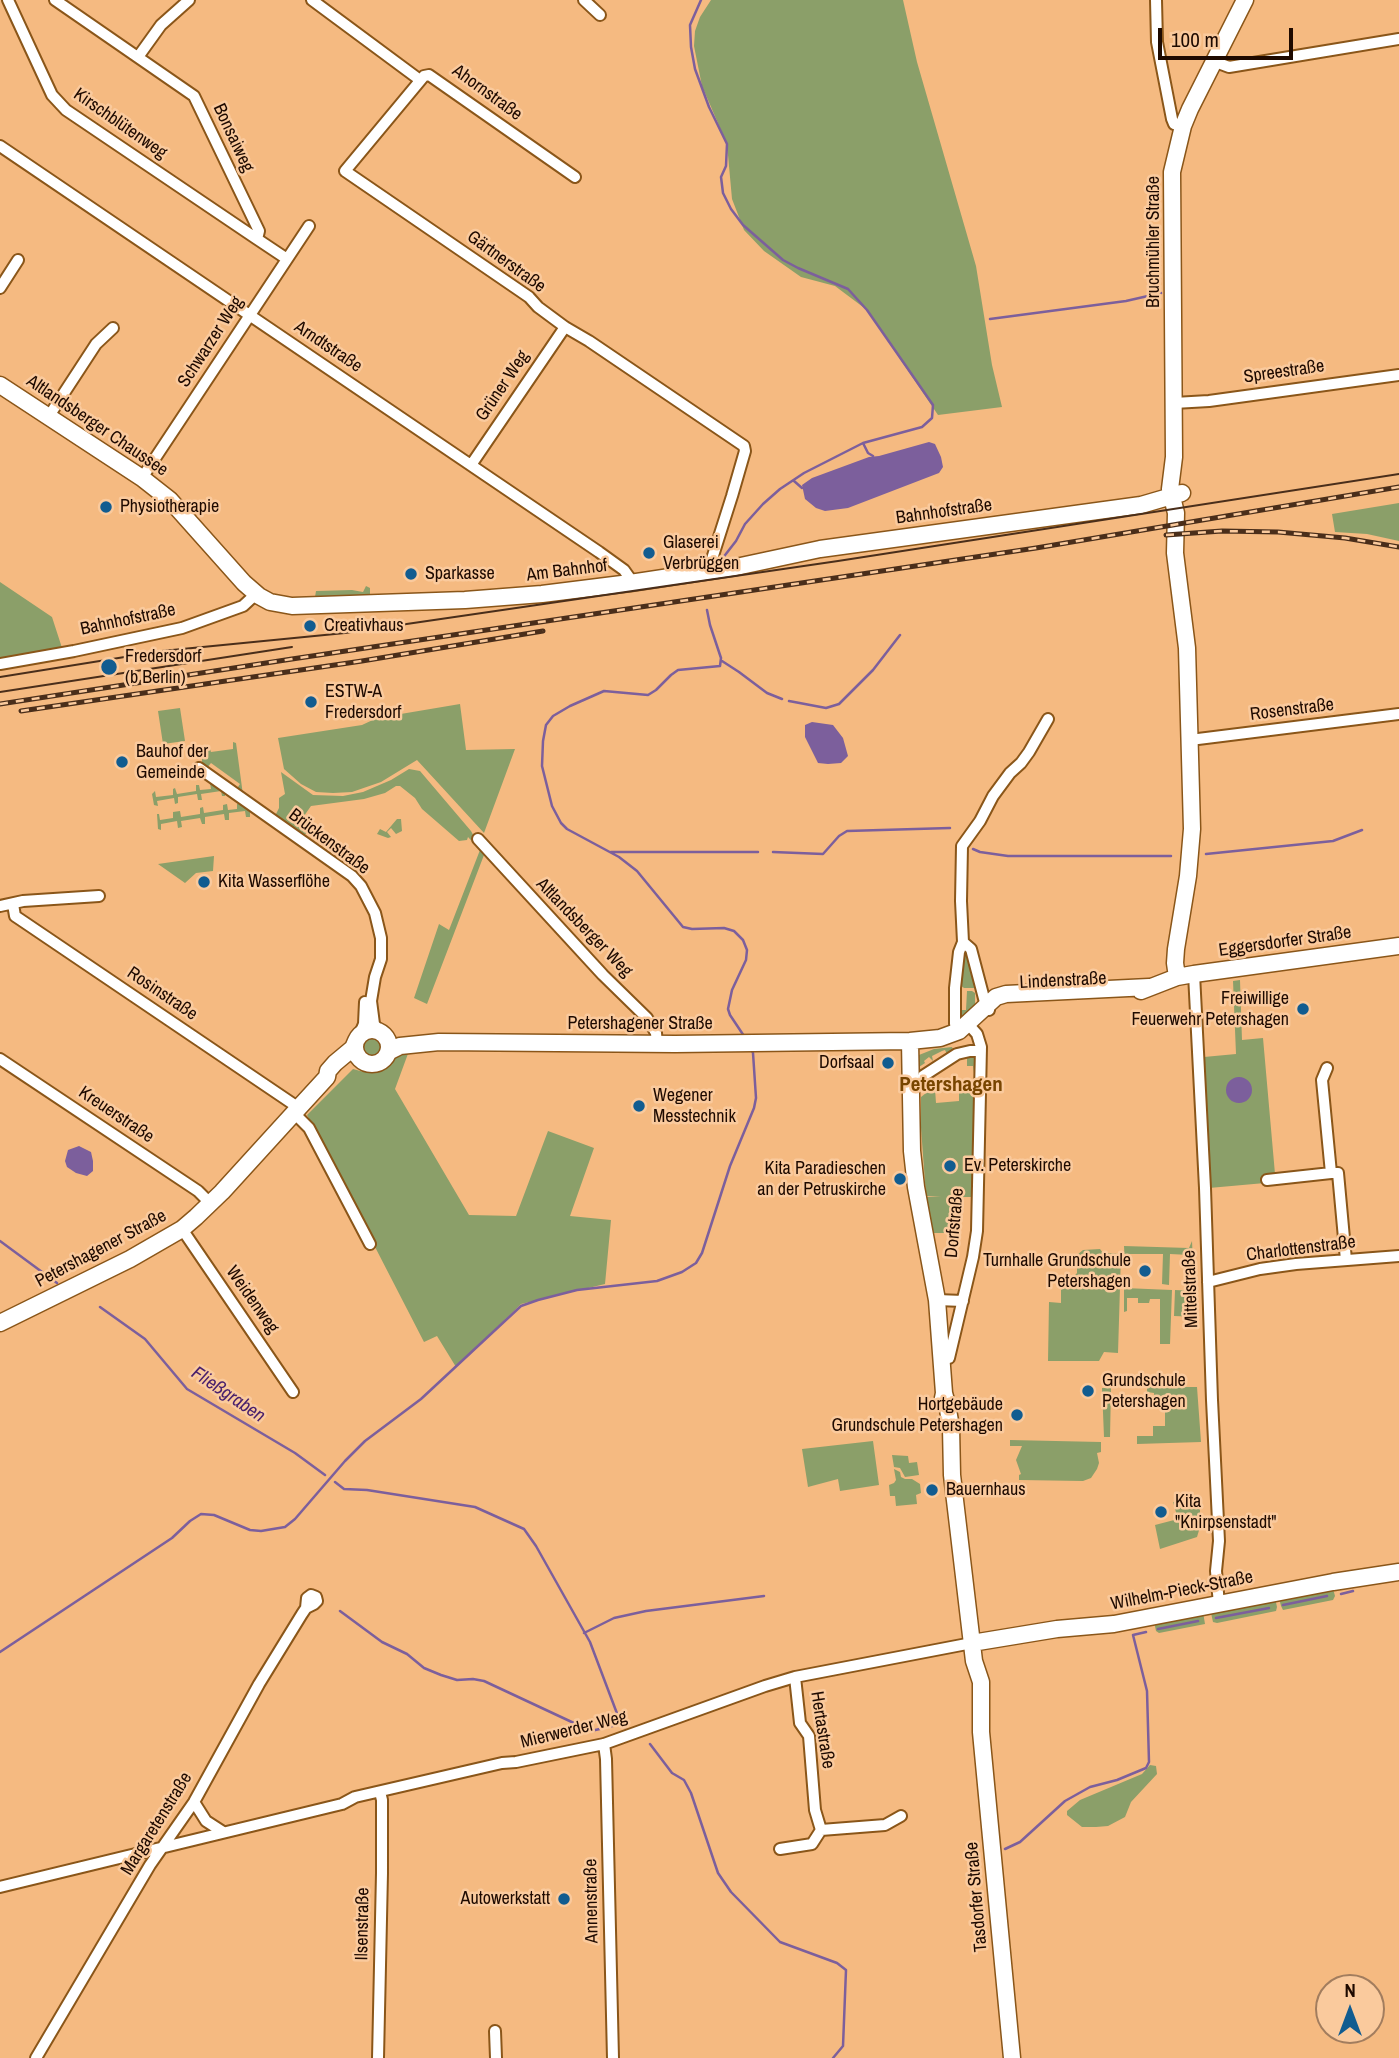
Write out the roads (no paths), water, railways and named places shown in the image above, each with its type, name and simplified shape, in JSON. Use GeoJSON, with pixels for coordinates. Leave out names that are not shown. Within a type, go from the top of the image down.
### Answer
{"type":"FeatureCollection","features":[{"type":"Feature","properties":{"kind":"main road","name":"Bruchmühler Straße"},"geometry":{"type":"LineString","coordinates":[[1177,495],[1174,457],[1171,191],[1175,156],[1183,126],[1245,0]]}},
{"type":"Feature","properties":{"kind":"main road","name":"Altlandsberger Chaussee"},"geometry":{"type":"LineString","coordinates":[[0,384],[142,478],[170,500],[256,594]]}},
{"type":"Feature","properties":{"kind":"main road","name":"Bahnhofstraße"},"geometry":{"type":"LineString","coordinates":[[712,571],[820,549],[1140,505],[1177,495]]}},
{"type":"Feature","properties":{"kind":"main road"},"geometry":{"type":"LineString","coordinates":[[1177,495],[1186,506],[1178,569],[1187,648],[1191,844],[1176,949],[1177,977]]}},
{"type":"Feature","properties":{"kind":"main road","name":"Am Bahnhof"},"geometry":{"type":"LineString","coordinates":[[256,594],[280,605],[304,606],[465,600],[542,594],[712,571]]}},
{"type":"Feature","properties":{"kind":"main road","name":"Eggersdorfer Straße"},"geometry":{"type":"LineString","coordinates":[[1177,977],[1399,946]]}},
{"type":"Feature","properties":{"kind":"main road","name":"Lindenstraße"},"geometry":{"type":"LineString","coordinates":[[988,1009],[1010,1003],[1128,996],[1177,977]]}},
{"type":"Feature","properties":{"kind":"main road"},"geometry":{"type":"LineString","coordinates":[[910,1041],[924,1045],[953,1044],[965,1026],[988,1009]]}},
{"type":"Feature","properties":{"kind":"main road","name":"Petershagener Straße"},"geometry":{"type":"LineString","coordinates":[[327,1077],[328,1071],[353,1048],[357,1039],[369,1030],[394,1037],[421,1037],[439,1042]]}},
{"type":"Feature","properties":{"kind":"main road"},"geometry":{"type":"LineString","coordinates":[[381,1032],[389,1043],[388,1052]]}},
{"type":"Feature","properties":{"kind":"main road"},"geometry":{"type":"LineString","coordinates":[[357,1039],[356,1054],[363,1061]]}},
{"type":"Feature","properties":{"kind":"main road","name":"Petershagener Straße"},"geometry":{"type":"LineString","coordinates":[[0,1322],[130,1259],[181,1229],[211,1204],[327,1077],[352,1061],[378,1063],[388,1052],[400,1045],[439,1042],[657,1044],[910,1041]]}},
{"type":"Feature","properties":{"kind":"main road","name":"Dorfstraße"},"geometry":{"type":"LineString","coordinates":[[910,1041],[914,1172],[937,1300],[944,1393],[951,1427],[952,1475],[972,1643]]}},
{"type":"Feature","properties":{"kind":"main road","name":"Wilhelm-Pieck-Straße"},"geometry":{"type":"LineString","coordinates":[[972,1643],[1057,1629],[1114,1625],[1334,1581],[1399,1572]]}},
{"type":"Feature","properties":{"kind":"main road","name":"Tasdorfer Straße"},"geometry":{"type":"LineString","coordinates":[[972,1643],[974,1661],[971,1693],[981,1732],[1012,2058]]}},
{"type":"Feature","properties":{"kind":"street","name":"Kirschblütenweg"},"geometry":{"type":"LineString","coordinates":[[8,0],[52,94],[66,110],[257,239]]}},
{"type":"Feature","properties":{"kind":"street","name":"Bonsaiweg"},"geometry":{"type":"LineString","coordinates":[[55,0],[194,96],[258,231],[257,239]]}},
{"type":"Feature","properties":{"kind":"street"},"geometry":{"type":"LineString","coordinates":[[138,57],[161,25],[189,0]]}},
{"type":"Feature","properties":{"kind":"street","name":"Ahornstraße"},"geometry":{"type":"LineString","coordinates":[[312,0],[420,80],[424,76],[433,76],[575,177]]}},
{"type":"Feature","properties":{"kind":"street"},"geometry":{"type":"LineString","coordinates":[[584,0],[600,15]]}},
{"type":"Feature","properties":{"kind":"street"},"geometry":{"type":"LineString","coordinates":[[1156,0],[1157,42],[1172,119],[1174,124],[1183,126]]}},
{"type":"Feature","properties":{"kind":"street"},"geometry":{"type":"LineString","coordinates":[[1213,61],[1229,67],[1399,39]]}},
{"type":"Feature","properties":{"kind":"street","name":"Gärtnerstraße"},"geometry":{"type":"LineString","coordinates":[[420,80],[345,171],[529,297],[565,327],[744,446],[745,452],[711,562],[712,571]]}},
{"type":"Feature","properties":{"kind":"street","name":"Arndtstraße"},"geometry":{"type":"LineString","coordinates":[[0,146],[624,570],[630,583]]}},
{"type":"Feature","properties":{"kind":"street","name":"Schwarzer Weg"},"geometry":{"type":"LineString","coordinates":[[142,478],[309,226]]}},
{"type":"Feature","properties":{"kind":"street"},"geometry":{"type":"LineString","coordinates":[[257,239],[287,259]]}},
{"type":"Feature","properties":{"kind":"street"},"geometry":{"type":"LineString","coordinates":[[0,288],[18,260]]}},
{"type":"Feature","properties":{"kind":"street","name":"Grüner Weg"},"geometry":{"type":"LineString","coordinates":[[471,465],[565,327]]}},
{"type":"Feature","properties":{"kind":"street"},"geometry":{"type":"LineString","coordinates":[[49,416],[96,344],[113,328]]}},
{"type":"Feature","properties":{"kind":"street","name":"Spreestraße"},"geometry":{"type":"LineString","coordinates":[[1174,403],[1209,401],[1399,374]]}},
{"type":"Feature","properties":{"kind":"street","name":"Bahnhofstraße"},"geometry":{"type":"LineString","coordinates":[[0,664],[182,628],[243,606],[256,594]]}},
{"type":"Feature","properties":{"kind":"street","name":"Rosenstraße"},"geometry":{"type":"LineString","coordinates":[[1190,740],[1399,714]]}},
{"type":"Feature","properties":{"kind":"street","name":"Dorfstraße"},"geometry":{"type":"LineString","coordinates":[[941,1360],[949,1358],[977,1231],[981,1052],[979,1039],[965,1026],[953,1020],[958,952],[963,942],[962,846],[980,821],[993,796],[1030,752],[1048,719]]}},
{"type":"Feature","properties":{"kind":"street","name":"Brückenstraße"},"geometry":{"type":"LineString","coordinates":[[199,768],[352,876],[361,886],[375,913],[382,938],[381,959],[365,1003],[364,1024],[357,1039]]}},
{"type":"Feature","properties":{"kind":"street","name":"Altlandsberger Weg"},"geometry":{"type":"LineString","coordinates":[[478,839],[603,975],[647,1018],[656,1033],[657,1044]]}},
{"type":"Feature","properties":{"kind":"street"},"geometry":{"type":"LineString","coordinates":[[0,906],[23,901],[99,896]]}},
{"type":"Feature","properties":{"kind":"street","name":"Rosinstraße"},"geometry":{"type":"LineString","coordinates":[[13,904],[15,916],[20,920],[296,1110],[309,1128],[370,1244]]}},
{"type":"Feature","properties":{"kind":"street","name":"Dorfstraße"},"geometry":{"type":"LineString","coordinates":[[963,942],[971,949],[988,1009]]}},
{"type":"Feature","properties":{"kind":"street","name":"Mittelstraße"},"geometry":{"type":"LineString","coordinates":[[1194,974],[1203,1122],[1219,1604]]}},
{"type":"Feature","properties":{"kind":"street","name":"Brückenstraße"},"geometry":{"type":"LineString","coordinates":[[375,977],[372,1014],[374,1024],[381,1032]]}},
{"type":"Feature","properties":{"kind":"street"},"geometry":{"type":"LineString","coordinates":[[923,1076],[957,1054],[981,1052]]}},
{"type":"Feature","properties":{"kind":"street","name":"Kreuerstraße"},"geometry":{"type":"LineString","coordinates":[[0,1059],[198,1191],[211,1204]]}},
{"type":"Feature","properties":{"kind":"street"},"geometry":{"type":"LineString","coordinates":[[1327,1068],[1322,1080],[1331,1173]]}},
{"type":"Feature","properties":{"kind":"street"},"geometry":{"type":"LineString","coordinates":[[1267,1180],[1338,1173],[1346,1260]]}},
{"type":"Feature","properties":{"kind":"street","name":"Weidenweg"},"geometry":{"type":"LineString","coordinates":[[181,1229],[293,1392]]}},
{"type":"Feature","properties":{"kind":"street","name":"Charlottenstraße"},"geometry":{"type":"LineString","coordinates":[[1208,1282],[1260,1269],[1399,1256]]}},
{"type":"Feature","properties":{"kind":"street"},"geometry":{"type":"LineString","coordinates":[[937,1300],[963,1301]]}},
{"type":"Feature","properties":{"kind":"street","name":"Margaretenstraße"},"geometry":{"type":"LineString","coordinates":[[36,2058],[163,1846],[194,1802],[259,1684],[306,1608]]}},
{"type":"Feature","properties":{"kind":"street","name":"Mierwerder Weg"},"geometry":{"type":"LineString","coordinates":[[0,1887],[342,1804],[355,1797],[502,1763],[604,1744],[795,1677],[972,1643]]}},
{"type":"Feature","properties":{"kind":"street","name":"Hertastraße"},"geometry":{"type":"LineString","coordinates":[[795,1677],[800,1723],[809,1736],[815,1810],[821,1830]]}},
{"type":"Feature","properties":{"kind":"street","name":"Annenstraße"},"geometry":{"type":"LineString","coordinates":[[604,1744],[613,2058]]}},
{"type":"Feature","properties":{"kind":"street","name":"Ilsenstraße"},"geometry":{"type":"LineString","coordinates":[[378,2058],[382,1873],[380,1792]]}},
{"type":"Feature","properties":{"kind":"street"},"geometry":{"type":"LineString","coordinates":[[194,1802],[206,1821],[223,1832]]}},
{"type":"Feature","properties":{"kind":"street"},"geometry":{"type":"LineString","coordinates":[[780,1849],[812,1844],[821,1830],[885,1825],[901,1816]]}},
{"type":"Feature","properties":{"kind":"street"},"geometry":{"type":"LineString","coordinates":[[495,2031],[496,2058]]}},
{"type":"Feature","properties":{"kind":"waterway"},"geometry":{"type":"LineString","coordinates":[[701,0],[690,25],[691,47],[695,69],[709,107],[727,144],[726,166],[721,177],[723,193],[731,209],[743,225],[783,260],[848,289],[867,310],[933,405],[932,418],[922,427],[863,443],[804,473],[780,489],[745,524],[722,559]]}},
{"type":"Feature","properties":{"kind":"waterway"},"geometry":{"type":"LineString","coordinates":[[990,319],[1126,301],[1161,293]]}},
{"type":"Feature","properties":{"kind":"waterway"},"geometry":{"type":"LineString","coordinates":[[863,443],[868,453],[873,456]]}},
{"type":"Feature","properties":{"kind":"waterway"},"geometry":{"type":"LineString","coordinates":[[794,481],[802,488]]}},
{"type":"Feature","properties":{"kind":"waterway"},"geometry":{"type":"LineString","coordinates":[[707,610],[721,658],[720,666],[678,670],[648,695],[604,691],[570,706],[553,716],[546,725],[542,766],[552,806],[567,829],[619,857],[637,871],[683,927],[724,928],[734,931],[743,940],[747,950],[746,960],[732,990],[728,1009],[744,1036]]}},
{"type":"Feature","properties":{"kind":"waterway"},"geometry":{"type":"LineString","coordinates":[[789,701],[826,708],[839,704],[873,670],[900,635]]}},
{"type":"Feature","properties":{"kind":"waterway"},"geometry":{"type":"LineString","coordinates":[[722,661],[767,693],[782,699]]}},
{"type":"Feature","properties":{"kind":"waterway"},"geometry":{"type":"LineString","coordinates":[[773,852],[823,854],[847,831],[950,828]]}},
{"type":"Feature","properties":{"kind":"waterway"},"geometry":{"type":"LineString","coordinates":[[1206,854],[1333,841],[1362,830]]}},
{"type":"Feature","properties":{"kind":"waterway"},"geometry":{"type":"LineString","coordinates":[[973,849],[1008,856],[1171,856]]}},
{"type":"Feature","properties":{"kind":"waterway"},"geometry":{"type":"LineString","coordinates":[[611,852],[758,852]]}},
{"type":"Feature","properties":{"kind":"waterway"},"geometry":{"type":"LineString","coordinates":[[0,1652],[172,1538],[201,1514],[214,1515],[250,1530],[285,1527],[365,1441],[421,1399],[521,1306],[577,1290],[657,1281],[682,1272],[696,1263],[702,1253],[730,1166],[754,1108],[756,1098],[751,1049]]}},
{"type":"Feature","properties":{"kind":"waterway","name":"Fließgraben"},"geometry":{"type":"LineString","coordinates":[[0,1241],[57,1283]]}},
{"type":"Feature","properties":{"kind":"waterway","name":"Fließgraben"},"geometry":{"type":"LineString","coordinates":[[100,1307],[145,1339],[187,1389],[295,1453],[325,1475]]}},
{"type":"Feature","properties":{"kind":"waterway"},"geometry":{"type":"LineString","coordinates":[[335,1482],[344,1489],[367,1490],[475,1507],[524,1529],[590,1642],[621,1724],[625,1727]]}},
{"type":"Feature","properties":{"kind":"waterway"},"geometry":{"type":"LineString","coordinates":[[1341,1594],[1353,1591]]}},
{"type":"Feature","properties":{"kind":"waterway"},"geometry":{"type":"LineString","coordinates":[[584,1633],[614,1618],[646,1611],[764,1596]]}},
{"type":"Feature","properties":{"kind":"waterway"},"geometry":{"type":"LineString","coordinates":[[1283,1605],[1327,1596]]}},
{"type":"Feature","properties":{"kind":"waterway"},"geometry":{"type":"LineString","coordinates":[[1216,1618],[1269,1608]]}},
{"type":"Feature","properties":{"kind":"waterway"},"geometry":{"type":"LineString","coordinates":[[340,1611],[382,1642],[407,1654],[424,1668],[441,1675],[457,1680],[484,1681],[591,1731],[621,1724]]}},
{"type":"Feature","properties":{"kind":"waterway"},"geometry":{"type":"LineString","coordinates":[[1158,1629],[1198,1621]]}},
{"type":"Feature","properties":{"kind":"waterway"},"geometry":{"type":"LineString","coordinates":[[1005,1849],[1020,1842],[1065,1801],[1090,1787],[1146,1768],[1149,1762],[1147,1691],[1133,1635],[1146,1632]]}},
{"type":"Feature","properties":{"kind":"waterway"},"geometry":{"type":"LineString","coordinates":[[650,1744],[672,1773],[684,1780],[691,1793],[718,1873],[731,1892],[780,1942],[837,1963],[846,1970],[843,2046],[833,2058]]}},
{"type":"Feature","properties":{"kind":"tram line"},"geometry":{"type":"LineString","coordinates":[[0,677],[162,651],[345,633],[838,561],[1399,474]]}},
{"type":"Feature","properties":{"kind":"tram line"},"geometry":{"type":"LineString","coordinates":[[0,692],[292,647]]}},
{"type":"Feature","properties":{"kind":"railway"},"geometry":{"type":"LineString","coordinates":[[0,704],[1036,548],[1399,487]]}},
{"type":"Feature","properties":{"kind":"railway"},"geometry":{"type":"LineString","coordinates":[[1166,535],[1222,531],[1278,532],[1345,538],[1399,547]]}},
{"type":"Feature","properties":{"kind":"railway"},"geometry":{"type":"LineString","coordinates":[[21,711],[362,661],[543,631]]}},
{"type":"Feature","properties":{"kind":"place","name":"Physiotherapie"},"geometry":{"type":"Point","coordinates":[106,507]}},
{"type":"Feature","properties":{"kind":"place","name":"Glaserei Verbrüggen"},"geometry":{"type":"Point","coordinates":[649,553]}},
{"type":"Feature","properties":{"kind":"place","name":"Sparkasse"},"geometry":{"type":"Point","coordinates":[411,574]}},
{"type":"Feature","properties":{"kind":"place","name":"Creativhaus"},"geometry":{"type":"Point","coordinates":[310,626]}},
{"type":"Feature","properties":{"kind":"place","name":"Fredersdorf (b Berlin)"},"geometry":{"type":"Point","coordinates":[109,667]}},
{"type":"Feature","properties":{"kind":"place","name":"ESTW-A Fredersdorf"},"geometry":{"type":"Point","coordinates":[311,702]}},
{"type":"Feature","properties":{"kind":"place","name":"Bauhof der Gemeinde"},"geometry":{"type":"Point","coordinates":[122,762]}},
{"type":"Feature","properties":{"kind":"place","name":"Kita Wasserflöhe"},"geometry":{"type":"Point","coordinates":[204,882]}},
{"type":"Feature","properties":{"kind":"place","name":"Freiwillige Feuerwehr Petershagen"},"geometry":{"type":"Point","coordinates":[1303,1009]}},
{"type":"Feature","properties":{"kind":"place","name":"Dorfsaal"},"geometry":{"type":"Point","coordinates":[888,1063]}},
{"type":"Feature","properties":{"kind":"place","name":"Wegener Messtechnik"},"geometry":{"type":"Point","coordinates":[639,1106]}},
{"type":"Feature","properties":{"kind":"place","name":"Ev. Peterskirche"},"geometry":{"type":"Point","coordinates":[950,1166]}},
{"type":"Feature","properties":{"kind":"place","name":"Kita Paradieschen an der Petruskirche"},"geometry":{"type":"Point","coordinates":[900,1179]}},
{"type":"Feature","properties":{"kind":"place","name":"Turnhalle Grundschule Petershagen"},"geometry":{"type":"Point","coordinates":[1145,1271]}},
{"type":"Feature","properties":{"kind":"place","name":"Grundschule Petershagen"},"geometry":{"type":"Point","coordinates":[1088,1391]}},
{"type":"Feature","properties":{"kind":"place","name":"Hortgebäude Grundschule Petershagen"},"geometry":{"type":"Point","coordinates":[1017,1415]}},
{"type":"Feature","properties":{"kind":"place","name":"Bauernhaus"},"geometry":{"type":"Point","coordinates":[932,1490]}},
{"type":"Feature","properties":{"kind":"place","name":"Kita \"Knirpsenstadt\""},"geometry":{"type":"Point","coordinates":[1161,1512]}},
{"type":"Feature","properties":{"kind":"place","name":"Autowerkstatt"},"geometry":{"type":"Point","coordinates":[564,1899]}},
{"type":"Feature","properties":{"kind":"district","name":"Petershagen"},"geometry":{"type":"Point","coordinates":[951,1085]}}]}
